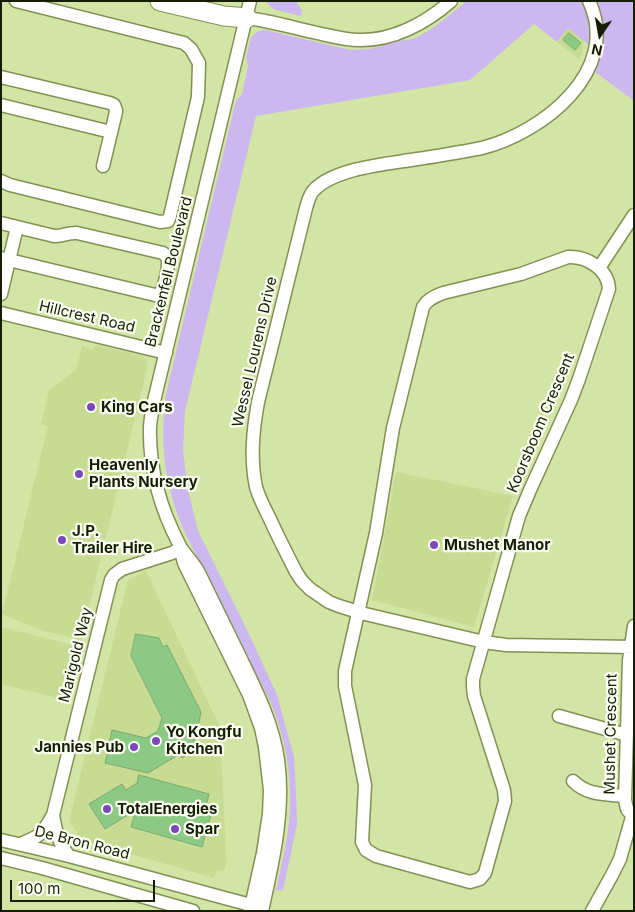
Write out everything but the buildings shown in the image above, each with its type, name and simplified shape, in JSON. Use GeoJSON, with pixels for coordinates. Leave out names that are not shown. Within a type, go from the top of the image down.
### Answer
{"type":"FeatureCollection","features":[{"type":"Feature","properties":{"kind":"highway"},"geometry":{"type":"LineString","coordinates":[[160,1],[224,16],[248,10]]}},
{"type":"Feature","properties":{"kind":"street"},"geometry":{"type":"LineString","coordinates":[[1,181],[10,185],[160,222],[168,221],[198,97],[199,63],[191,49],[184,43],[16,1]]}},
{"type":"Feature","properties":{"kind":"street"},"geometry":{"type":"LineString","coordinates":[[248,10],[263,20],[329,36],[357,40],[376,40],[415,26],[431,17],[451,1]]}},
{"type":"Feature","properties":{"kind":"street","name":"Wessel Lourens Drive"},"geometry":{"type":"LineString","coordinates":[[589,1],[596,32],[592,59],[587,72],[567,100],[545,118],[522,133],[496,145],[347,172],[317,187],[311,194],[308,199],[258,402],[252,445],[253,466],[262,504],[292,564],[302,581],[314,593],[329,602],[358,612],[484,642],[506,645],[632,648]]}},
{"type":"Feature","properties":{"kind":"street","name":"Brackenfell Boulevard"},"geometry":{"type":"LineString","coordinates":[[248,10],[154,401],[150,426],[150,446],[162,507],[181,548],[198,571],[229,634],[257,692],[273,735],[280,781],[279,814],[274,857],[259,909]]}},
{"type":"Feature","properties":{"kind":"street"},"geometry":{"type":"LineString","coordinates":[[1,77],[114,105],[116,110],[103,166]]}},
{"type":"Feature","properties":{"kind":"street"},"geometry":{"type":"LineString","coordinates":[[1,105],[111,132]]}},
{"type":"Feature","properties":{"kind":"street"},"geometry":{"type":"LineString","coordinates":[[358,612],[376,533],[394,421],[421,313],[426,302],[443,293],[521,274],[568,257],[581,258],[599,268],[634,215]]}},
{"type":"Feature","properties":{"kind":"street"},"geometry":{"type":"LineString","coordinates":[[1,223],[57,236],[69,232],[86,235],[162,253],[167,256],[169,263],[162,290],[155,295],[5,259]]}},
{"type":"Feature","properties":{"kind":"street"},"geometry":{"type":"LineString","coordinates":[[1,294],[5,259],[17,227]]}},
{"type":"Feature","properties":{"kind":"street","name":"Koorsboom Crescent"},"geometry":{"type":"LineString","coordinates":[[358,612],[344,676],[365,785],[362,838],[364,847],[369,853],[376,856],[470,882],[477,881],[485,873],[505,801],[504,790],[474,696],[473,679],[519,516],[571,400],[607,295],[608,285],[606,277],[599,268]]}},
{"type":"Feature","properties":{"kind":"street","name":"Hillcrest Road"},"geometry":{"type":"LineString","coordinates":[[1,313],[166,352]]}},
{"type":"Feature","properties":{"kind":"street","name":"Marigold Way"},"geometry":{"type":"LineString","coordinates":[[20,844],[38,836],[44,831],[53,814],[114,575],[122,568],[172,553],[181,548]]}},
{"type":"Feature","properties":{"kind":"street","name":"Mushet Crescent"},"geometry":{"type":"LineString","coordinates":[[633,817],[626,805],[625,796],[629,660],[634,626]]}},
{"type":"Feature","properties":{"kind":"street"},"geometry":{"type":"LineString","coordinates":[[559,716],[627,735]]}},
{"type":"Feature","properties":{"kind":"street"},"geometry":{"type":"LineString","coordinates":[[573,781],[585,790],[625,796]]}},
{"type":"Feature","properties":{"kind":"street","name":"Marigold Way"},"geometry":{"type":"LineString","coordinates":[[53,814],[56,834],[61,846],[69,856]]}},
{"type":"Feature","properties":{"kind":"street"},"geometry":{"type":"LineString","coordinates":[[592,911],[620,859],[633,817]]}},
{"type":"Feature","properties":{"kind":"street","name":"De Bron Road"},"geometry":{"type":"LineString","coordinates":[[1,840],[69,856],[259,909]]}},
{"type":"Feature","properties":{"kind":"street"},"geometry":{"type":"LineString","coordinates":[[1,858],[193,911]]}},
{"type":"Feature","properties":{"kind":"shaded area"},"geometry":{"type":"Polygon","coordinates":[[[265,1],[296,1],[302,11],[301,16],[273,9],[265,1]]]}},
{"type":"Feature","properties":{"kind":"shaded area"},"geometry":{"type":"Polygon","coordinates":[[[463,1],[582,1],[588,23],[589,45],[568,28],[557,42],[534,24],[470,80],[256,116],[185,411],[183,450],[188,490],[198,531],[277,695],[294,757],[297,824],[283,891],[276,890],[289,820],[290,785],[285,751],[270,701],[187,537],[173,502],[164,449],[163,431],[166,394],[236,100],[242,94],[248,66],[246,57],[251,38],[257,32],[266,30],[350,50],[369,49],[417,37],[443,20],[464,3],[463,1]]]}},
{"type":"Feature","properties":{"kind":"shaded area"},"geometry":{"type":"Polygon","coordinates":[[[595,1],[634,1],[634,101],[594,71],[602,45],[601,19],[595,1]]]}},
{"type":"Feature","properties":{"kind":"shaded area"},"geometry":{"type":"Polygon","coordinates":[[[568,28],[584,41],[580,60],[557,42],[568,28]]]}},
{"type":"Feature","properties":{"kind":"shaded area"},"geometry":{"type":"Polygon","coordinates":[[[96,345],[143,356],[148,364],[81,640],[40,630],[2,614],[48,426],[41,424],[49,390],[76,370],[82,346],[92,349],[96,345]]]}},
{"type":"Feature","properties":{"kind":"shaded area"},"geometry":{"type":"Polygon","coordinates":[[[396,472],[513,496],[474,627],[372,600],[396,472]]]}},
{"type":"Feature","properties":{"kind":"shaded area"},"geometry":{"type":"Polygon","coordinates":[[[146,571],[220,727],[227,860],[224,871],[217,870],[214,878],[82,840],[69,821],[128,580],[146,571]]]}},
{"type":"Feature","properties":{"kind":"shaded area"},"geometry":{"type":"Polygon","coordinates":[[[1,627],[80,647],[67,700],[1,684],[1,627]]]}},
{"type":"Feature","properties":{"kind":"place","name":"King Cars"},"geometry":{"type":"Point","coordinates":[91,407]}},
{"type":"Feature","properties":{"kind":"place","name":"Heavenly Plants Nursery"},"geometry":{"type":"Point","coordinates":[79,474]}},
{"type":"Feature","properties":{"kind":"place","name":"J.P. Trailer Hire"},"geometry":{"type":"Point","coordinates":[62,540]}},
{"type":"Feature","properties":{"kind":"place","name":"Mushet Manor"},"geometry":{"type":"Point","coordinates":[434,545]}},
{"type":"Feature","properties":{"kind":"place","name":"Yo Kongfu Kitchen"},"geometry":{"type":"Point","coordinates":[156,741]}},
{"type":"Feature","properties":{"kind":"place","name":"Jannies Pub"},"geometry":{"type":"Point","coordinates":[134,747]}},
{"type":"Feature","properties":{"kind":"place","name":"TotalEnergies"},"geometry":{"type":"Point","coordinates":[107,809]}},
{"type":"Feature","properties":{"kind":"place","name":"Spar"},"geometry":{"type":"Point","coordinates":[175,829]}}]}
